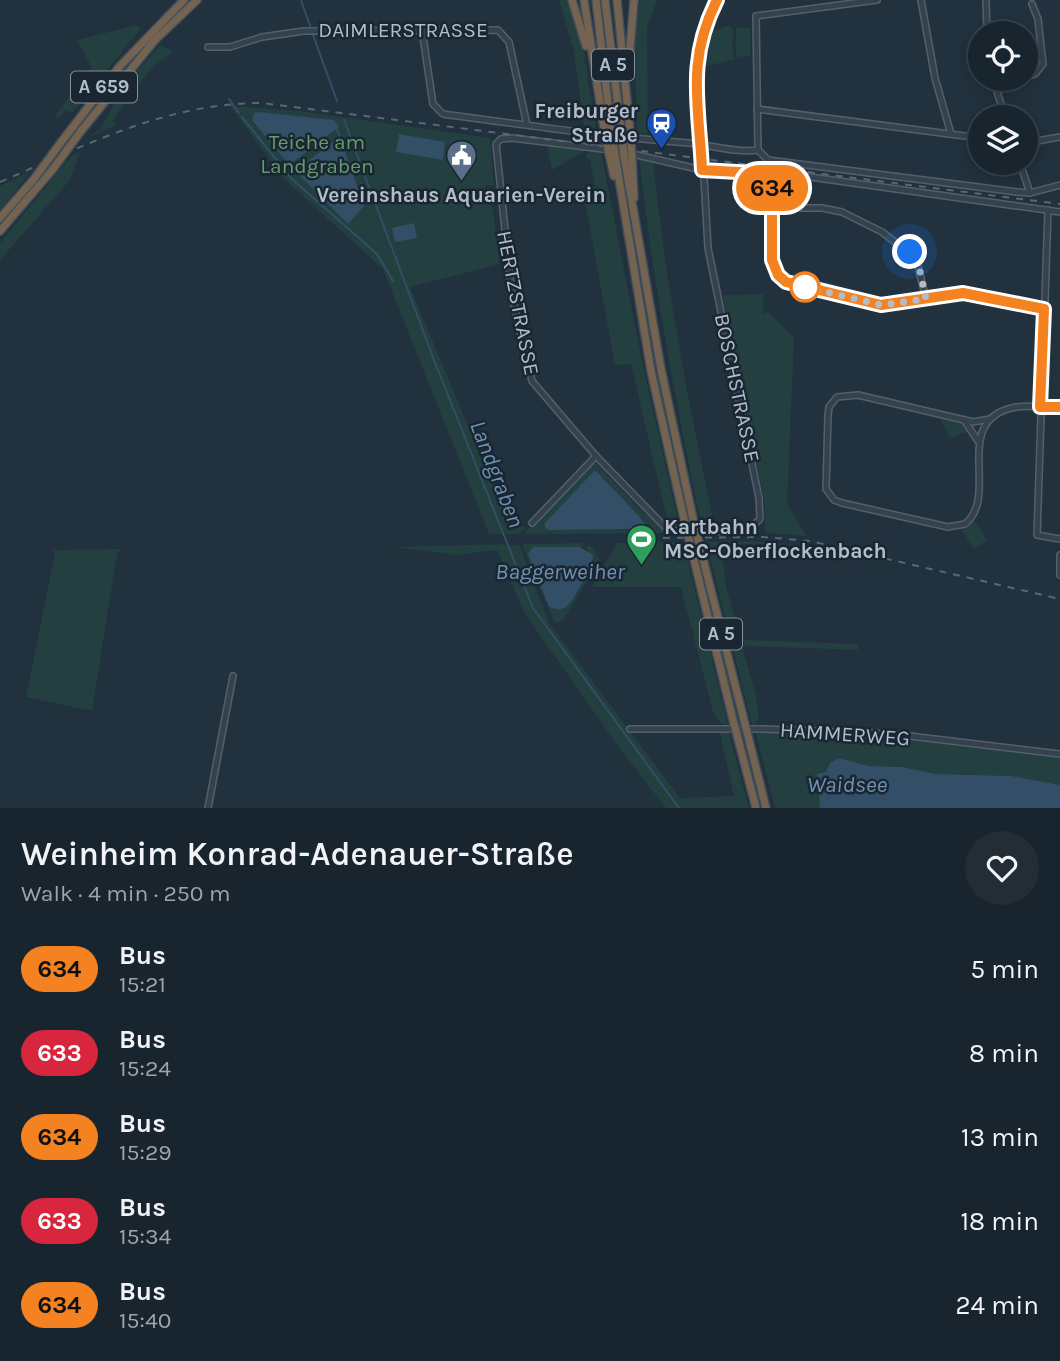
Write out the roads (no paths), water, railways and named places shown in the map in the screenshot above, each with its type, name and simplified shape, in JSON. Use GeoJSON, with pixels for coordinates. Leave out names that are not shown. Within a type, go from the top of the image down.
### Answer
{"type":"FeatureCollection","features":[{"type":"Feature","properties":{"kind":"highway","name":"A 659"},"geometry":{"type":"LineString","coordinates":[[0,218],[62,141],[184,0]]}},
{"type":"Feature","properties":{"kind":"highway","name":"A 659"},"geometry":{"type":"LineString","coordinates":[[0,232],[53,169],[153,36],[197,0]]}},
{"type":"Feature","properties":{"kind":"highway","name":"A 5"},"geometry":{"type":"LineString","coordinates":[[572,0],[607,129],[651,371],[686,528],[756,808]]}},
{"type":"Feature","properties":{"kind":"highway","name":"A 5"},"geometry":{"type":"LineString","coordinates":[[584,0],[594,76]]}},
{"type":"Feature","properties":{"kind":"highway","name":"A 5"},"geometry":{"type":"LineString","coordinates":[[596,0],[607,129]]}},
{"type":"Feature","properties":{"kind":"highway","name":"A 5"},"geometry":{"type":"LineString","coordinates":[[605,0],[636,230],[695,528],[766,808]]}},
{"type":"Feature","properties":{"kind":"highway"},"geometry":{"type":"LineString","coordinates":[[617,0],[630,132],[628,156]]}},
{"type":"Feature","properties":{"kind":"highway"},"geometry":{"type":"LineString","coordinates":[[627,95],[634,0]]}},
{"type":"Feature","properties":{"kind":"street"},"geometry":{"type":"LineString","coordinates":[[717,0],[701,34],[697,54],[702,170],[772,174],[1060,212]]}},
{"type":"Feature","properties":{"kind":"street"},"geometry":{"type":"LineString","coordinates":[[877,0],[756,16],[758,150],[768,160],[1030,193],[1060,185]]}},
{"type":"Feature","properties":{"kind":"street"},"geometry":{"type":"LineString","coordinates":[[921,0],[935,78],[951,134]]}},
{"type":"Feature","properties":{"kind":"street"},"geometry":{"type":"LineString","coordinates":[[986,0],[987,21]]}},
{"type":"Feature","properties":{"kind":"street"},"geometry":{"type":"LineString","coordinates":[[1032,4],[1038,19],[1043,64],[1038,71]]}},
{"type":"Feature","properties":{"kind":"street","name":"DAIMLERSTRASSE"},"geometry":{"type":"LineString","coordinates":[[208,47],[230,47],[262,37],[304,31],[494,29],[503,32],[509,42],[527,125]]}},
{"type":"Feature","properties":{"kind":"street"},"geometry":{"type":"LineString","coordinates":[[422,30],[433,104],[438,112],[527,125],[701,144],[742,152],[758,150]]}},
{"type":"Feature","properties":{"kind":"street"},"geometry":{"type":"LineString","coordinates":[[757,109],[968,136]]}},
{"type":"Feature","properties":{"kind":"street"},"geometry":{"type":"LineString","coordinates":[[1038,141],[1060,137]]}},
{"type":"Feature","properties":{"kind":"street","name":"HERTZSTRASSE"},"geometry":{"type":"LineString","coordinates":[[678,532],[665,527],[654,518],[532,381],[512,296],[496,165],[498,140],[512,138],[641,154],[702,170]]}},
{"type":"Feature","properties":{"kind":"street","name":"BOSCHSTRASSE"},"geometry":{"type":"LineString","coordinates":[[678,532],[747,531],[756,525],[761,511],[708,248],[702,170]]}},
{"type":"Feature","properties":{"kind":"street"},"geometry":{"type":"LineString","coordinates":[[772,174],[773,266],[786,282],[881,305],[963,293],[1044,309]]}},
{"type":"Feature","properties":{"kind":"street"},"geometry":{"type":"LineString","coordinates":[[1024,175],[1030,193]]}},
{"type":"Feature","properties":{"kind":"street"},"geometry":{"type":"LineString","coordinates":[[771,208],[822,208],[842,212],[882,232],[916,258],[926,299]]}},
{"type":"Feature","properties":{"kind":"street"},"geometry":{"type":"LineString","coordinates":[[1048,210],[1037,535],[1060,539]]}},
{"type":"Feature","properties":{"kind":"street"},"geometry":{"type":"LineString","coordinates":[[990,419],[980,444],[976,511],[970,520],[957,527],[842,503],[828,494],[825,486],[828,415],[837,397],[853,394],[964,420],[990,419],[1016,407],[1060,407]]}},
{"type":"Feature","properties":{"kind":"street"},"geometry":{"type":"LineString","coordinates":[[964,420],[980,444]]}},
{"type":"Feature","properties":{"kind":"street"},"geometry":{"type":"LineString","coordinates":[[532,523],[596,456]]}},
{"type":"Feature","properties":{"kind":"street"},"geometry":{"type":"LineString","coordinates":[[1060,555],[1060,575]]}},
{"type":"Feature","properties":{"kind":"street"},"geometry":{"type":"LineString","coordinates":[[208,808],[233,676]]}},
{"type":"Feature","properties":{"kind":"street","name":"HAMMERWEG"},"geometry":{"type":"LineString","coordinates":[[630,729],[763,729],[892,734],[1060,754]]}},
{"type":"Feature","properties":{"kind":"water"},"geometry":{"type":"Polygon","coordinates":[[[254,113],[334,120],[339,127],[289,165],[252,120],[254,113]]]}},
{"type":"Feature","properties":{"kind":"water"},"geometry":{"type":"Polygon","coordinates":[[[399,134],[445,142],[443,160],[396,152],[399,134]]]}},
{"type":"Feature","properties":{"kind":"water"},"geometry":{"type":"Polygon","coordinates":[[[340,137],[364,206],[348,224],[295,171],[340,137]]]}},
{"type":"Feature","properties":{"kind":"water"},"geometry":{"type":"Polygon","coordinates":[[[414,223],[417,238],[395,242],[392,228],[414,223]]]}},
{"type":"Feature","properties":{"kind":"water","name":"Baggerweiher"},"geometry":{"type":"Polygon","coordinates":[[[595,470],[639,516],[645,524],[644,529],[545,528],[545,523],[595,470]]]}},
{"type":"Feature","properties":{"kind":"water","name":"Baggerweiher"},"geometry":{"type":"Polygon","coordinates":[[[533,547],[580,547],[593,555],[582,582],[564,608],[549,607],[528,554],[533,547]]]}},
{"type":"Feature","properties":{"kind":"water","name":"Waidsee"},"geometry":{"type":"Polygon","coordinates":[[[839,758],[869,766],[902,767],[936,774],[1012,776],[1060,785],[1060,808],[820,808],[817,774],[826,772],[830,763],[839,758]]]}},
{"type":"Feature","properties":{"kind":"waterway","name":"Landgraben"},"geometry":{"type":"LineString","coordinates":[[301,0],[310,26]]}},
{"type":"Feature","properties":{"kind":"waterway","name":"Landgraben"},"geometry":{"type":"LineString","coordinates":[[313,35],[337,101]]}},
{"type":"Feature","properties":{"kind":"waterway"},"geometry":{"type":"LineString","coordinates":[[229,99],[239,113]]}},
{"type":"Feature","properties":{"kind":"waterway"},"geometry":{"type":"LineString","coordinates":[[242,117],[292,179],[377,254],[393,281]]}},
{"type":"Feature","properties":{"kind":"waterway","name":"Landgraben"},"geometry":{"type":"LineString","coordinates":[[344,120],[434,360],[533,608],[679,808]]}},
{"type":"Feature","properties":{"kind":"waterway"},"geometry":{"type":"LineString","coordinates":[[337,130],[340,137]]}},
{"type":"Feature","properties":{"kind":"railway"},"geometry":{"type":"LineString","coordinates":[[0,182],[95,141],[160,118],[193,110],[262,103],[1060,204]]}},
{"type":"Feature","properties":{"kind":"railway"},"geometry":{"type":"LineString","coordinates":[[649,538],[763,537],[810,541],[1060,599]]}},
{"type":"Feature","properties":{"kind":"place","name":"Freiburger Straße"},"geometry":{"type":"Point","coordinates":[661,150]}},
{"type":"Feature","properties":{"kind":"place","name":"Vereinshaus Aquarien-Verein"},"geometry":{"type":"Point","coordinates":[461,182]}},
{"type":"Feature","properties":{"kind":"place","name":"Kartbahn MSC-Oberflockenbach"},"geometry":{"type":"Point","coordinates":[641,566]}},
{"type":"Feature","properties":{"kind":"park label","name":"Teiche am Landgraben"},"geometry":{"type":"Point","coordinates":[317,154]}}]}
